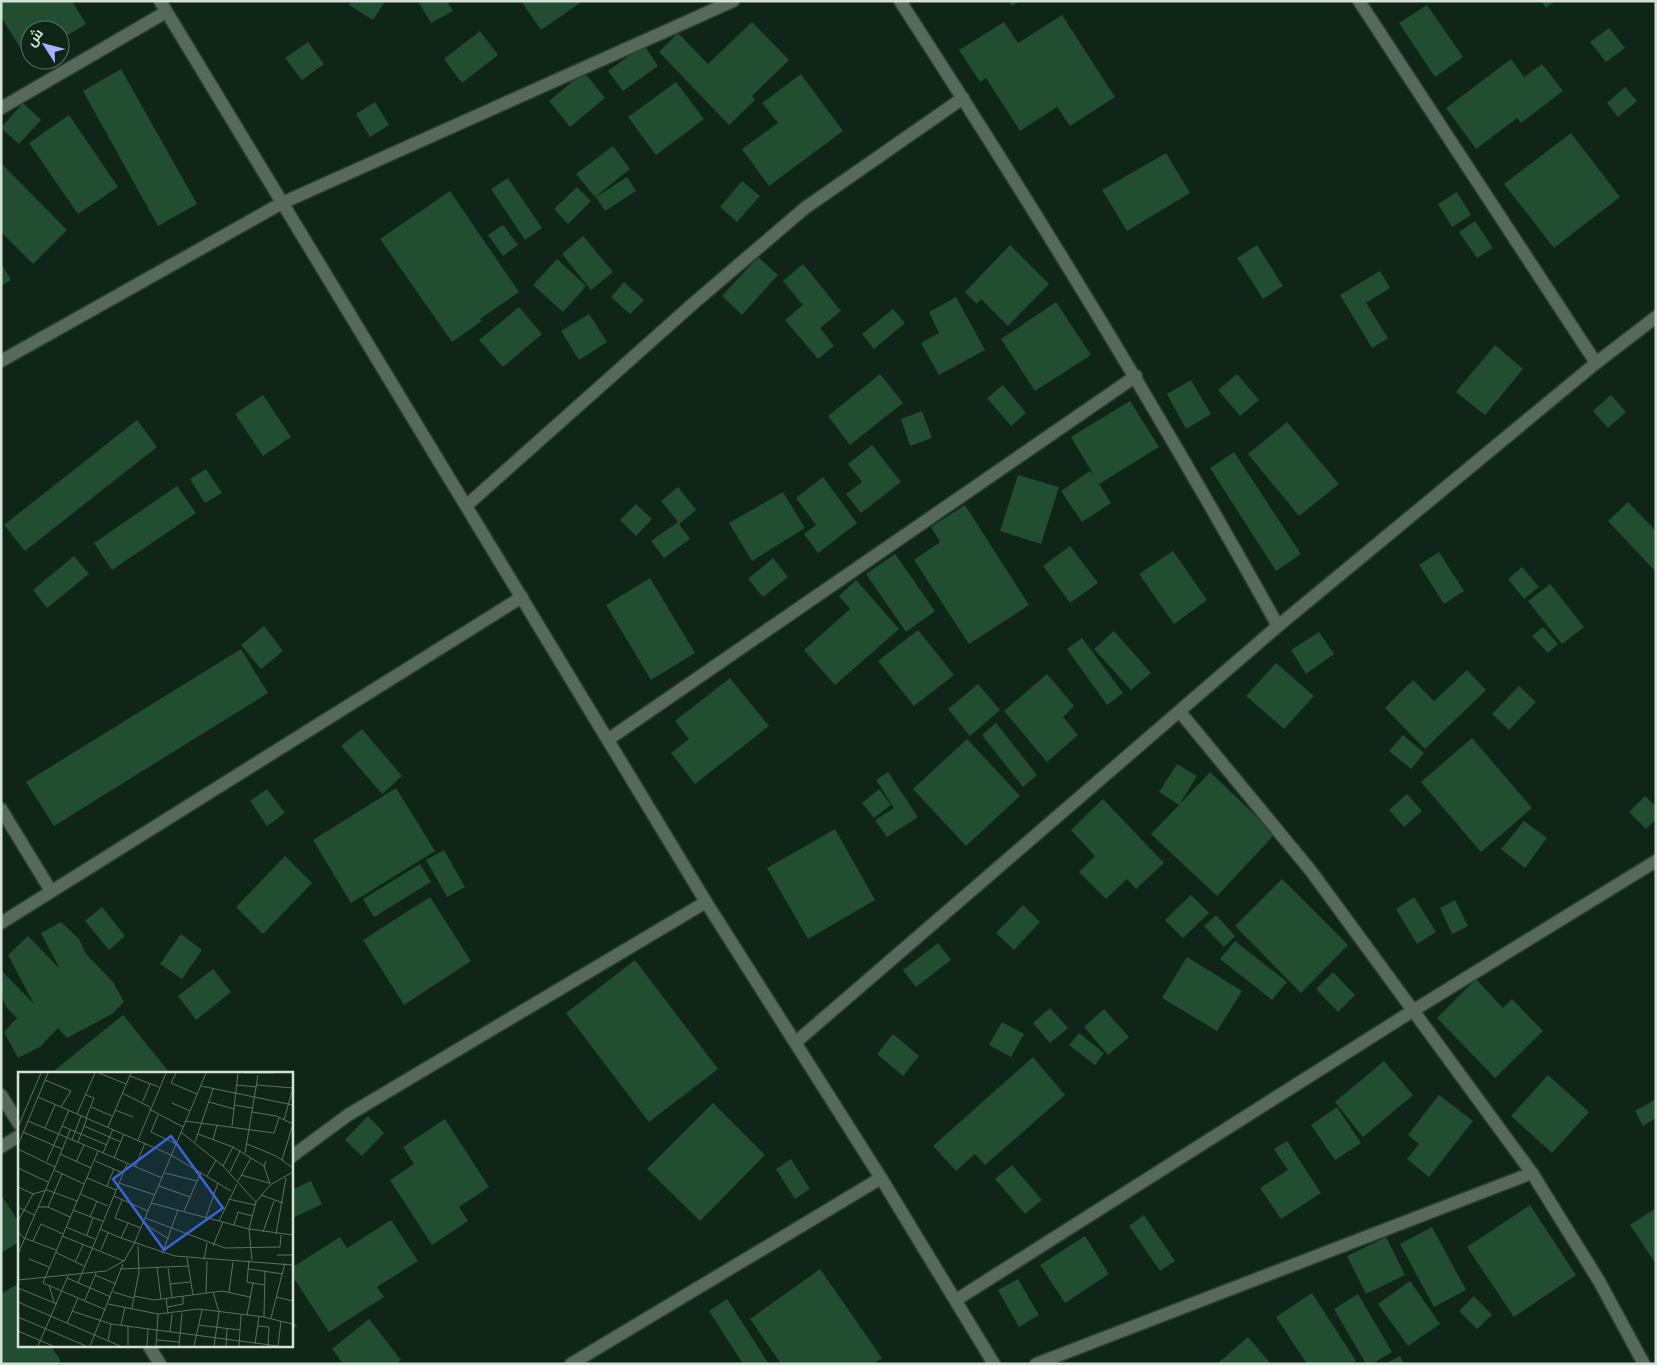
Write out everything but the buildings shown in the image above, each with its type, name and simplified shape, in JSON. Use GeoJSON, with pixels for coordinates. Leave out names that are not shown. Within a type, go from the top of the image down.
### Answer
{"type":"FeatureCollection","features":[{"type":"Feature","properties":{"kind":"street"},"geometry":{"type":"LineString","coordinates":[[1,361],[282,204],[733,1]]}},
{"type":"Feature","properties":{"kind":"street"},"geometry":{"type":"LineString","coordinates":[[900,1],[963,98],[1136,376],[1195,476],[1278,626]]}},
{"type":"Feature","properties":{"kind":"street"},"geometry":{"type":"LineString","coordinates":[[1359,1],[1596,363]]}},
{"type":"Feature","properties":{"kind":"street"},"geometry":{"type":"LineString","coordinates":[[1,108],[163,6],[609,739],[706,902],[881,1178],[994,1364]]}},
{"type":"Feature","properties":{"kind":"street"},"geometry":{"type":"LineString","coordinates":[[467,505],[695,302],[805,208],[963,98]]}},
{"type":"Feature","properties":{"kind":"street"},"geometry":{"type":"LineString","coordinates":[[796,1042],[1278,626],[1596,363],[1656,317]]}},
{"type":"Feature","properties":{"kind":"street"},"geometry":{"type":"LineString","coordinates":[[609,739],[1136,376]]}},
{"type":"Feature","properties":{"kind":"street"},"geometry":{"type":"LineString","coordinates":[[1,923],[522,597]]}},
{"type":"Feature","properties":{"kind":"street"},"geometry":{"type":"LineString","coordinates":[[1180,712],[1311,872],[1532,1172],[1599,1281],[1644,1364]]}},
{"type":"Feature","properties":{"kind":"street"},"geometry":{"type":"LineString","coordinates":[[1,809],[51,891]]}},
{"type":"Feature","properties":{"kind":"street"},"geometry":{"type":"LineString","coordinates":[[956,1300],[1414,1010],[1656,861]]}},
{"type":"Feature","properties":{"kind":"street"},"geometry":{"type":"LineString","coordinates":[[292,1156],[348,1115],[706,902]]}},
{"type":"Feature","properties":{"kind":"street"},"geometry":{"type":"LineString","coordinates":[[1,1095],[18,1122]]}},
{"type":"Feature","properties":{"kind":"street"},"geometry":{"type":"LineString","coordinates":[[1,1147],[18,1137]]}},
{"type":"Feature","properties":{"kind":"street"},"geometry":{"type":"LineString","coordinates":[[1036,1364],[1532,1172]]}},
{"type":"Feature","properties":{"kind":"street"},"geometry":{"type":"LineString","coordinates":[[571,1364],[881,1178]]}},
{"type":"Feature","properties":{"kind":"street"},"geometry":{"type":"LineString","coordinates":[[151,1348],[160,1364]]}}]}
